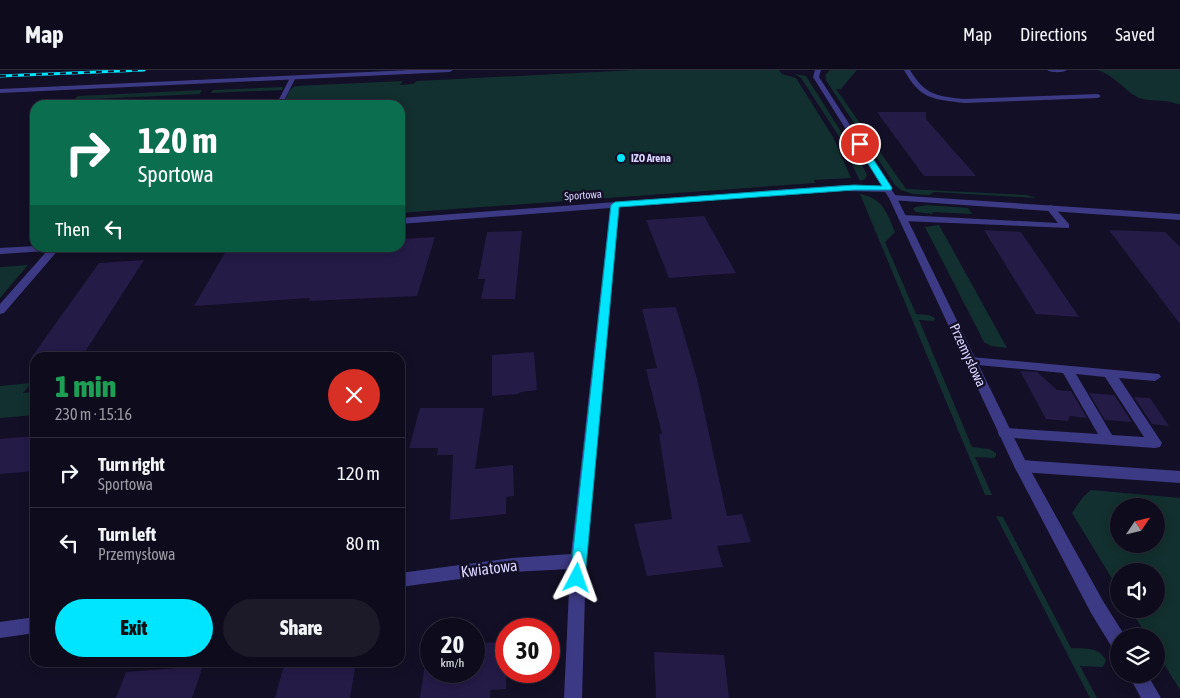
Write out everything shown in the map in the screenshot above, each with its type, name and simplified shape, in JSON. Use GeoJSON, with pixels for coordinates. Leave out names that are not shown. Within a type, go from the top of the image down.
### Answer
{"type":"FeatureCollection","features":[{"type":"Feature","properties":{"kind":"street"},"geometry":{"type":"LineString","coordinates":[[0,91],[450,70]]}},
{"type":"Feature","properties":{"kind":"street","name":"Przemysłowa"},"geometry":{"type":"LineString","coordinates":[[818,70],[816,78],[891,193],[1021,466],[1110,628]]}},
{"type":"Feature","properties":{"kind":"street"},"geometry":{"type":"LineString","coordinates":[[907,70],[914,83],[925,93],[942,99],[964,101],[1098,96]]}},
{"type":"Feature","properties":{"kind":"street"},"geometry":{"type":"LineString","coordinates":[[1050,70],[1064,70]]}},
{"type":"Feature","properties":{"kind":"street"},"geometry":{"type":"LineString","coordinates":[[282,100],[293,77]]}},
{"type":"Feature","properties":{"kind":"street","name":"Sportowa"},"geometry":{"type":"LineString","coordinates":[[405,221],[854,187],[891,193],[1050,208],[1180,217]]}},
{"type":"Feature","properties":{"kind":"street"},"geometry":{"type":"LineString","coordinates":[[573,698],[578,561],[615,205]]}},
{"type":"Feature","properties":{"kind":"street"},"geometry":{"type":"LineString","coordinates":[[903,218],[1066,226],[1050,208]]}},
{"type":"Feature","properties":{"kind":"street"},"geometry":{"type":"LineString","coordinates":[[0,251],[30,249]]}},
{"type":"Feature","properties":{"kind":"street"},"geometry":{"type":"LineString","coordinates":[[0,311],[52,252]]}},
{"type":"Feature","properties":{"kind":"street"},"geometry":{"type":"LineString","coordinates":[[971,361],[1155,377]]}},
{"type":"Feature","properties":{"kind":"street"},"geometry":{"type":"LineString","coordinates":[[1067,369],[1108,440]]}},
{"type":"Feature","properties":{"kind":"street"},"geometry":{"type":"LineString","coordinates":[[1005,433],[1155,443],[1109,373]]}},
{"type":"Feature","properties":{"kind":"street"},"geometry":{"type":"LineString","coordinates":[[1021,466],[1180,477]]}},
{"type":"Feature","properties":{"kind":"street","name":"Kwiatowa"},"geometry":{"type":"LineString","coordinates":[[405,579],[512,565],[578,561]]}},
{"type":"Feature","properties":{"kind":"street"},"geometry":{"type":"LineString","coordinates":[[0,630],[30,626]]}},
{"type":"Feature","properties":{"kind":"street"},"geometry":{"type":"LineString","coordinates":[[1143,683],[1152,698]]}},
{"type":"Feature","properties":{"kind":"green space","name":"IZO Arena"},"geometry":{"type":"Polygon","coordinates":[[[635,70],[779,70],[782,74],[796,78],[833,137],[851,178],[814,180],[815,183],[405,213],[405,100],[285,100],[295,86],[403,81],[400,85],[413,84],[417,81],[635,70]]]}},
{"type":"Feature","properties":{"kind":"green space"},"geometry":{"type":"Polygon","coordinates":[[[830,70],[857,70],[841,89],[836,89],[906,189],[1026,195],[1037,198],[934,192],[929,195],[913,194],[901,190],[895,185],[827,82],[825,75],[830,70]]]}},
{"type":"Feature","properties":{"kind":"green space"},"geometry":{"type":"Polygon","coordinates":[[[1097,70],[1180,70],[1180,105],[1141,99],[1113,78],[1097,70]]]}},
{"type":"Feature","properties":{"kind":"green space"},"geometry":{"type":"Polygon","coordinates":[[[795,74],[806,76],[863,167],[867,175],[865,179],[860,181],[840,138],[801,78],[795,74]]]}},
{"type":"Feature","properties":{"kind":"green space"},"geometry":{"type":"Polygon","coordinates":[[[283,87],[282,90],[211,93],[213,90],[283,87]]]}},
{"type":"Feature","properties":{"kind":"green space"},"geometry":{"type":"Polygon","coordinates":[[[202,90],[200,94],[73,100],[78,96],[202,90]]]}},
{"type":"Feature","properties":{"kind":"green space"},"geometry":{"type":"Polygon","coordinates":[[[860,194],[868,196],[879,203],[889,218],[895,232],[885,242],[916,314],[929,315],[935,318],[934,321],[919,320],[972,447],[989,449],[996,453],[994,458],[975,457],[992,495],[985,495],[860,194]]]}},
{"type":"Feature","properties":{"kind":"green space"},"geometry":{"type":"Polygon","coordinates":[[[927,205],[968,208],[972,214],[932,212],[933,214],[916,212],[913,209],[927,205]]]}},
{"type":"Feature","properties":{"kind":"green space"},"geometry":{"type":"Polygon","coordinates":[[[939,225],[1007,348],[991,346],[984,342],[925,227],[939,225]]]}},
{"type":"Feature","properties":{"kind":"green space"},"geometry":{"type":"Polygon","coordinates":[[[28,265],[0,298],[0,267],[28,265]]]}},
{"type":"Feature","properties":{"kind":"green space"},"geometry":{"type":"Polygon","coordinates":[[[30,383],[23,393],[30,392],[30,415],[0,418],[0,386],[30,383]]]}},
{"type":"Feature","properties":{"kind":"green space"},"geometry":{"type":"Polygon","coordinates":[[[1091,490],[1180,498],[1180,690],[1165,666],[1165,628],[1142,628],[1136,618],[1165,618],[1165,563],[1110,563],[1110,575],[1072,513],[1083,497],[1091,490]]]}},
{"type":"Feature","properties":{"kind":"green space"},"geometry":{"type":"Polygon","coordinates":[[[996,516],[1003,517],[1071,648],[1095,650],[1106,660],[1103,667],[1080,666],[1097,698],[1090,698],[996,516]]]}},
{"type":"Feature","properties":{"kind":"building"},"geometry":{"type":"Polygon","coordinates":[[[877,112],[926,112],[926,119],[976,176],[924,176],[877,112]]]}},
{"type":"Feature","properties":{"kind":"building"},"geometry":{"type":"Polygon","coordinates":[[[704,216],[736,273],[669,278],[646,220],[704,216]]]}},
{"type":"Feature","properties":{"kind":"building"},"geometry":{"type":"Polygon","coordinates":[[[984,230],[1021,232],[1079,317],[1036,314],[984,230]]]}},
{"type":"Feature","properties":{"kind":"building"},"geometry":{"type":"Polygon","coordinates":[[[1109,230],[1165,232],[1180,247],[1180,324],[1109,230]]]}},
{"type":"Feature","properties":{"kind":"building"},"geometry":{"type":"Polygon","coordinates":[[[522,231],[515,299],[481,299],[485,279],[478,279],[487,232],[522,231]]]}},
{"type":"Feature","properties":{"kind":"building"},"geometry":{"type":"Polygon","coordinates":[[[435,237],[417,296],[309,301],[310,298],[194,306],[225,252],[405,252],[405,239],[435,237]]]}},
{"type":"Feature","properties":{"kind":"building"},"geometry":{"type":"Polygon","coordinates":[[[144,260],[85,352],[35,352],[99,263],[144,260]]]}},
{"type":"Feature","properties":{"kind":"building"},"geometry":{"type":"Polygon","coordinates":[[[676,307],[697,379],[727,516],[742,514],[751,542],[717,546],[723,567],[647,576],[634,524],[672,519],[659,434],[662,434],[646,369],[657,368],[642,309],[676,307]]]}},
{"type":"Feature","properties":{"kind":"building"},"geometry":{"type":"Polygon","coordinates":[[[534,352],[537,390],[492,396],[492,355],[534,352]]]}},
{"type":"Feature","properties":{"kind":"building"},"geometry":{"type":"Polygon","coordinates":[[[1020,371],[1037,372],[1057,390],[1071,391],[1087,418],[1070,416],[1068,421],[1046,419],[1020,371]]]}},
{"type":"Feature","properties":{"kind":"building"},"geometry":{"type":"Polygon","coordinates":[[[1089,393],[1114,395],[1132,422],[1105,420],[1089,393]]]}},
{"type":"Feature","properties":{"kind":"building"},"geometry":{"type":"Polygon","coordinates":[[[1134,397],[1150,398],[1169,426],[1152,424],[1134,397]]]}},
{"type":"Feature","properties":{"kind":"building"},"geometry":{"type":"Polygon","coordinates":[[[420,408],[484,408],[475,469],[513,465],[514,496],[506,497],[506,514],[450,520],[453,455],[437,455],[438,448],[409,448],[420,408]]]}},
{"type":"Feature","properties":{"kind":"building"},"geometry":{"type":"Polygon","coordinates":[[[30,436],[30,471],[0,474],[0,439],[30,436]]]}},
{"type":"Feature","properties":{"kind":"building"},"geometry":{"type":"Polygon","coordinates":[[[495,642],[495,683],[506,683],[506,689],[490,690],[490,698],[420,698],[422,683],[485,683],[485,643],[495,642]]]}},
{"type":"Feature","properties":{"kind":"building"},"geometry":{"type":"Polygon","coordinates":[[[654,652],[724,655],[729,698],[656,698],[654,652]]]}},
{"type":"Feature","properties":{"kind":"building"},"geometry":{"type":"Polygon","coordinates":[[[203,667],[192,698],[116,698],[126,672],[203,667]]]}},
{"type":"Feature","properties":{"kind":"building"},"geometry":{"type":"Polygon","coordinates":[[[283,667],[355,667],[350,698],[275,698],[283,667]]]}},
{"type":"Feature","properties":{"kind":"railway"},"geometry":{"type":"LineString","coordinates":[[0,76],[144,70]]}},
{"type":"Feature","properties":{"kind":"place","name":"IZO Arena"},"geometry":{"type":"Point","coordinates":[621,158]}},
{"type":"Feature","properties":{"kind":"route"},"geometry":{"type":"LineString","coordinates":[[577,578],[615,205],[854,187],[888,188],[860,144]]}}]}
